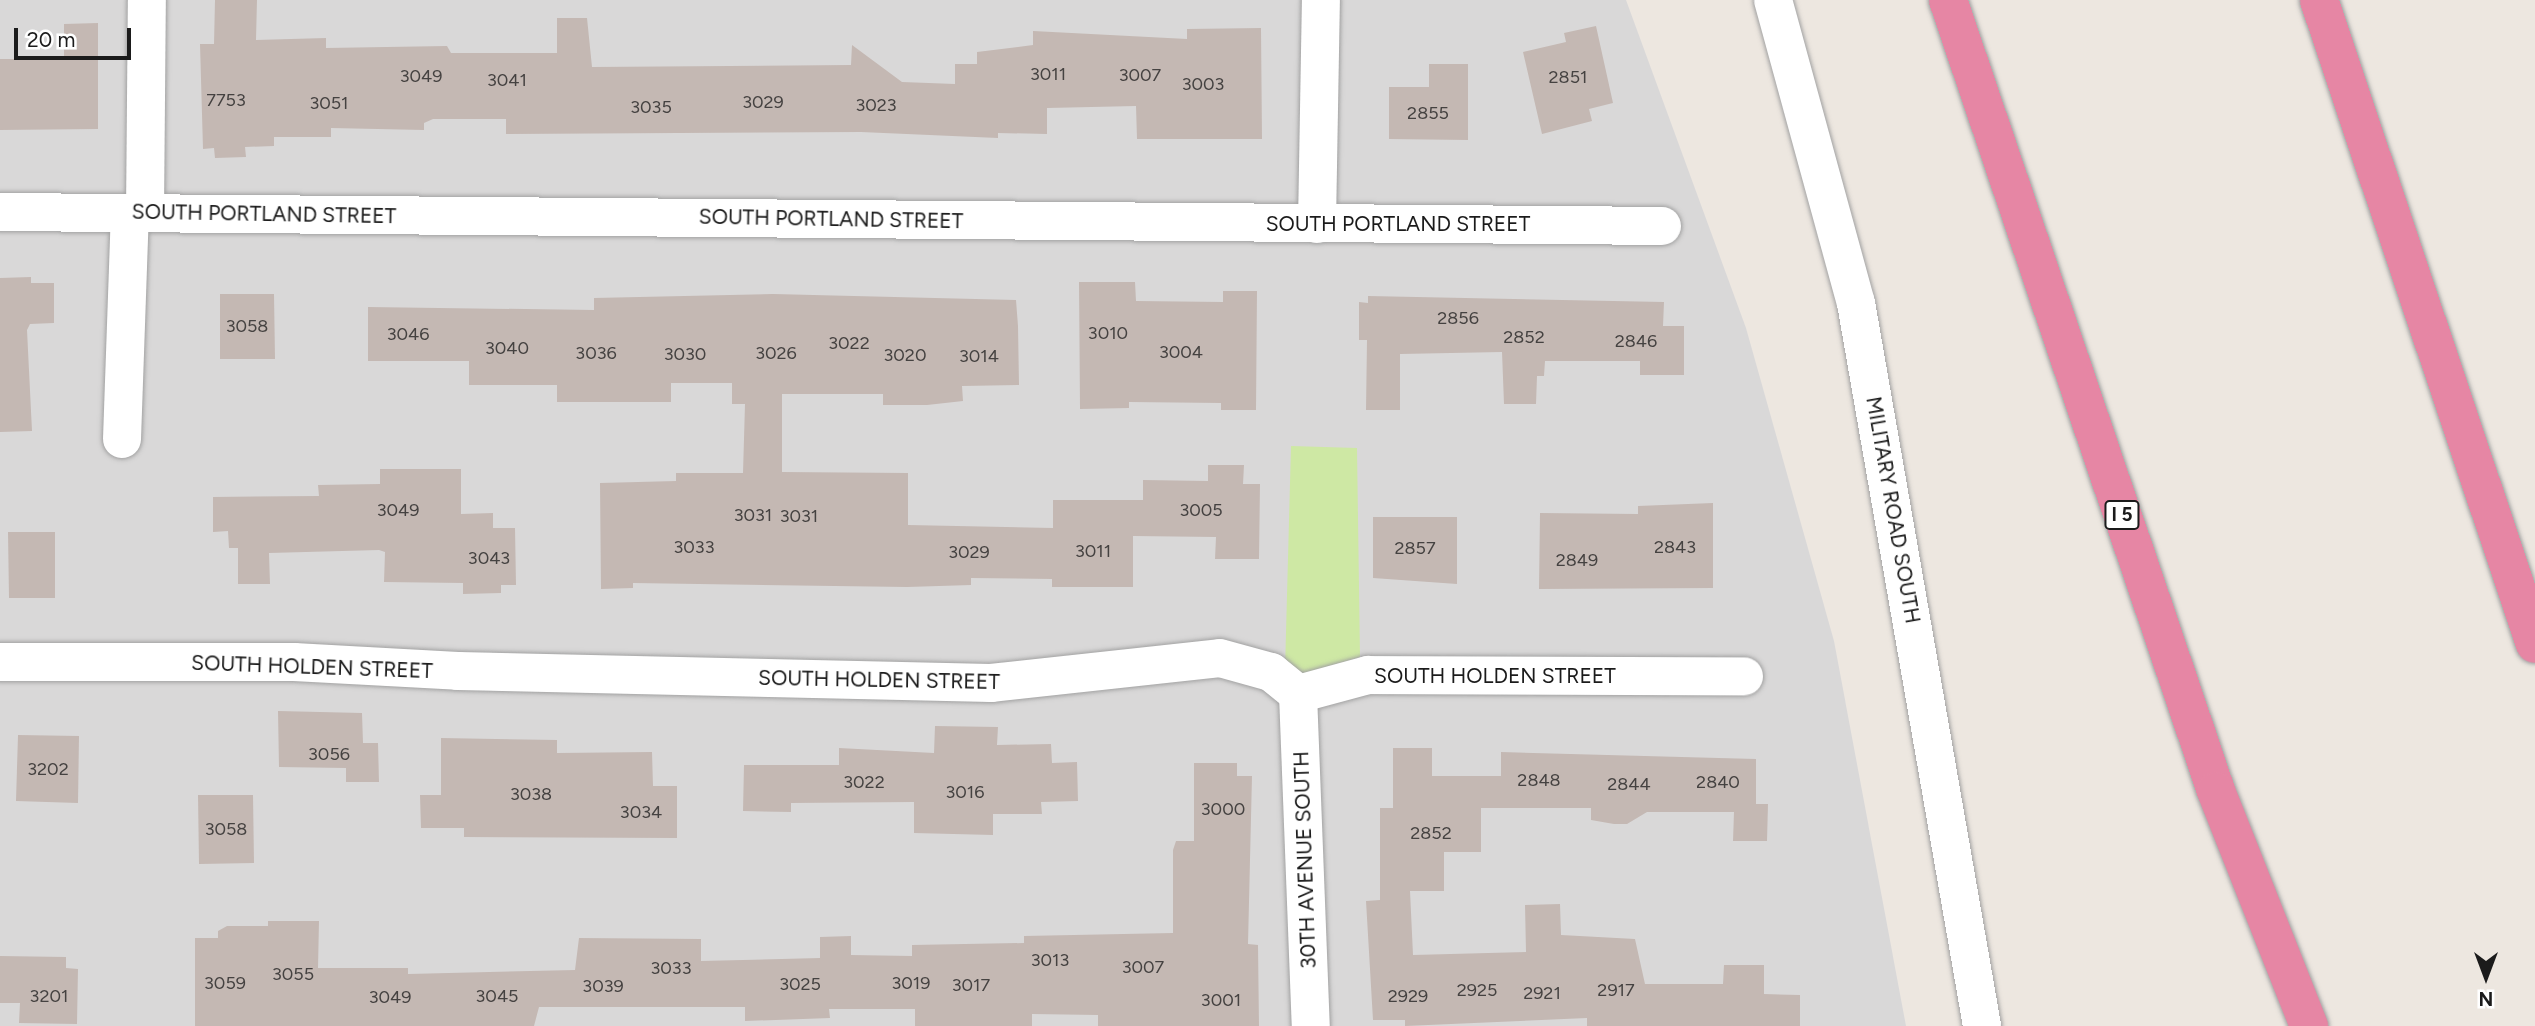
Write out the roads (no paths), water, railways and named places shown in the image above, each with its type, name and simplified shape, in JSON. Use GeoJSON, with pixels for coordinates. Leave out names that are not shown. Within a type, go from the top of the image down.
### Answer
{"type":"FeatureCollection","features":[{"type":"Feature","properties":{"kind":"highway","name":"I 5"},"geometry":{"type":"LineString","coordinates":[[1948,0],[2216,791],[2309,1026]]}},
{"type":"Feature","properties":{"kind":"highway"},"geometry":{"type":"LineString","coordinates":[[2319,0],[2535,644]]}},
{"type":"Feature","properties":{"kind":"street"},"geometry":{"type":"LineString","coordinates":[[122,439],[137,213],[147,0]]}},
{"type":"Feature","properties":{"kind":"street"},"geometry":{"type":"LineString","coordinates":[[1317,224],[1321,0]]}},
{"type":"Feature","properties":{"kind":"street","name":"MILITARY ROAD SOUTH"},"geometry":{"type":"LineString","coordinates":[[1773,0],[1856,303],[1982,1026]]}},
{"type":"Feature","properties":{"kind":"street","name":"SOUTH PORTLAND STREET"},"geometry":{"type":"LineString","coordinates":[[0,212],[1662,226]]}},
{"type":"Feature","properties":{"kind":"street","name":"SOUTH HOLDEN STREET"},"geometry":{"type":"LineString","coordinates":[[0,662],[295,662],[458,671],[991,683],[1220,658],[1271,672],[1298,694],[1368,675],[1744,676]]}},
{"type":"Feature","properties":{"kind":"street","name":"30TH AVENUE SOUTH"},"geometry":{"type":"LineString","coordinates":[[1298,694],[1311,1026]]}}]}
